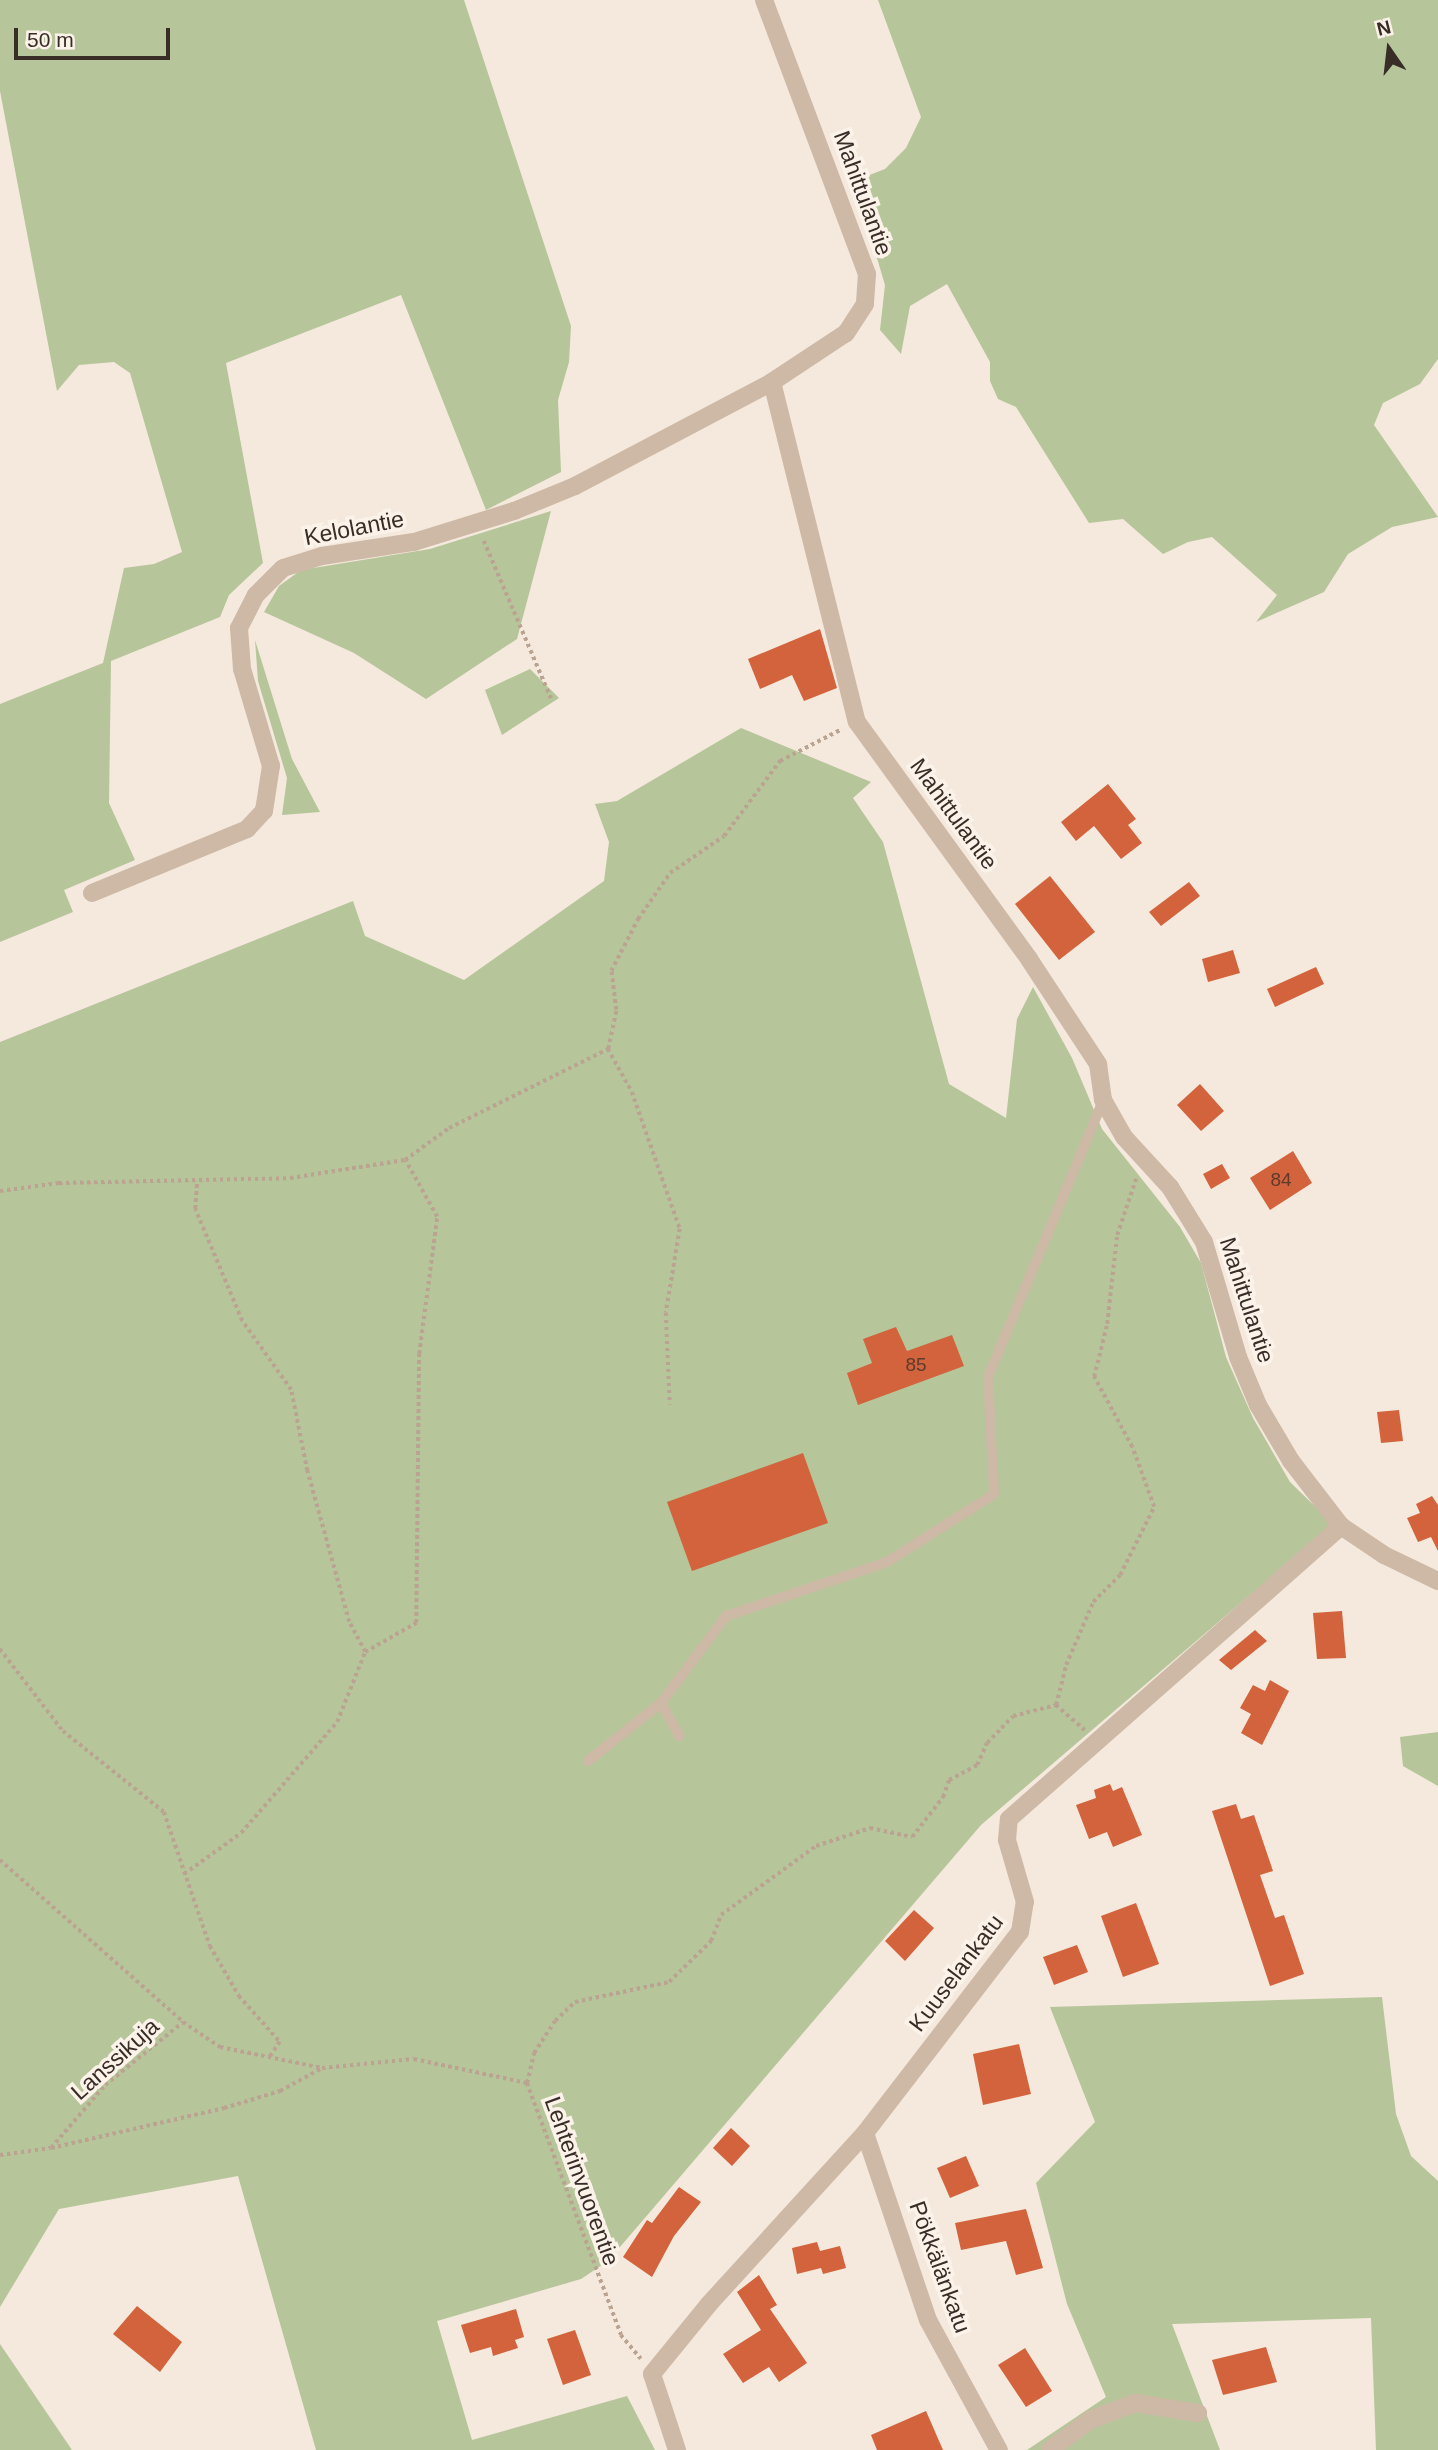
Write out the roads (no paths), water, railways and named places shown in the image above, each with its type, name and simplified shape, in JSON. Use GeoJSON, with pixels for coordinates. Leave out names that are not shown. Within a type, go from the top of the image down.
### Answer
{"type":"FeatureCollection","features":[{"type":"Feature","properties":{"kind":"street","name":"Mahittulantie"},"geometry":{"type":"LineString","coordinates":[[764,0],[867,274],[865,304],[846,333],[772,382],[857,722],[1029,959],[1098,1064],[1103,1100],[1129,1143],[1170,1187],[1204,1242],[1238,1356],[1258,1405],[1291,1461],[1342,1526],[1384,1555],[1438,1581]]}},
{"type":"Feature","properties":{"kind":"street","name":"Kelolantie"},"geometry":{"type":"LineString","coordinates":[[92,893],[247,829],[264,811],[271,766],[242,669],[239,628],[256,595],[283,568],[322,556],[414,542],[476,523],[575,486],[772,382]]}},
{"type":"Feature","properties":{"kind":"street","name":"Kuuselankatu"},"geometry":{"type":"LineString","coordinates":[[677,2450],[652,2374],[709,2304],[864,2133],[1020,1932],[1025,1902],[1007,1840],[1009,1819],[1342,1526]]}},
{"type":"Feature","properties":{"kind":"street","name":"Pökkälänkatu"},"geometry":{"type":"LineString","coordinates":[[864,2133],[928,2320],[999,2450]]}},
{"type":"Feature","properties":{"kind":"street"},"geometry":{"type":"LineString","coordinates":[[1050,2450],[1090,2420],[1135,2403],[1198,2413]]}},
{"type":"Feature","properties":{"kind":"lane"},"geometry":{"type":"LineString","coordinates":[[588,1761],[661,1703],[726,1616],[887,1562],[994,1494],[988,1377],[1103,1100]]}},
{"type":"Feature","properties":{"kind":"lane"},"geometry":{"type":"LineString","coordinates":[[661,1703],[679,1736]]}}]}
